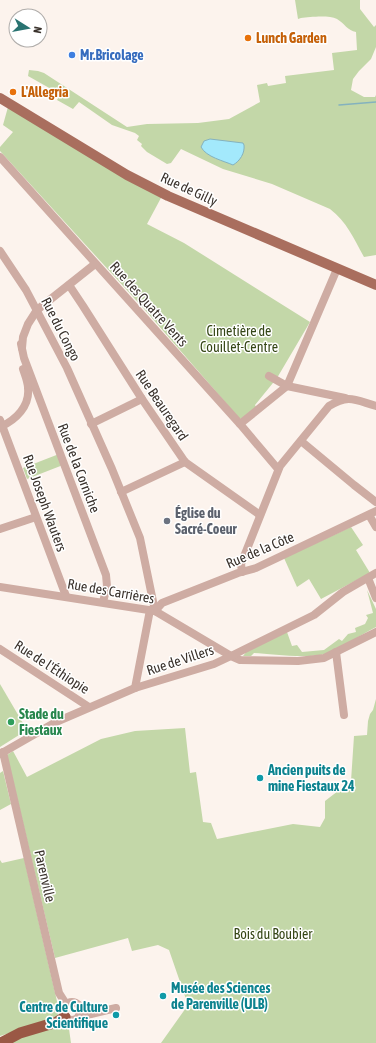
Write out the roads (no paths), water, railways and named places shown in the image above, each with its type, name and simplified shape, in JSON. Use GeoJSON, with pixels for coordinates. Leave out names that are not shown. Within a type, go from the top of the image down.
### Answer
{"type":"FeatureCollection","features":[{"type":"Feature","properties":{"kind":"highway"},"geometry":{"type":"LineString","coordinates":[[1,1043],[20,1033],[57,1022],[65,1016]]}},
{"type":"Feature","properties":{"kind":"main road","name":"Rue de Gilly"},"geometry":{"type":"LineString","coordinates":[[0,98],[127,175],[154,189],[337,270],[376,285]]}},
{"type":"Feature","properties":{"kind":"street","name":"Rue des Quatre Vents"},"geometry":{"type":"LineString","coordinates":[[0,157],[240,424],[278,469]]}},
{"type":"Feature","properties":{"kind":"street","name":"Rue du Congo"},"geometry":{"type":"LineString","coordinates":[[0,251],[26,290],[67,368],[121,492],[140,538],[152,610]]}},
{"type":"Feature","properties":{"kind":"street"},"geometry":{"type":"LineString","coordinates":[[1,424],[18,415],[27,403],[28,388],[22,364],[22,344],[28,324],[37,310],[95,264]]}},
{"type":"Feature","properties":{"kind":"street"},"geometry":{"type":"LineString","coordinates":[[240,424],[287,386],[337,270]]}},
{"type":"Feature","properties":{"kind":"street","name":"Rue Beauregard"},"geometry":{"type":"LineString","coordinates":[[69,285],[142,399],[185,462],[260,515]]}},
{"type":"Feature","properties":{"kind":"street","name":"Rue de la Corniche"},"geometry":{"type":"LineString","coordinates":[[22,344],[24,358],[106,575],[107,586],[103,602]]}},
{"type":"Feature","properties":{"kind":"street"},"geometry":{"type":"LineString","coordinates":[[269,376],[287,386],[348,398],[376,406]]}},
{"type":"Feature","properties":{"kind":"street"},"geometry":{"type":"LineString","coordinates":[[242,572],[241,564],[278,469],[329,406],[348,398]]}},
{"type":"Feature","properties":{"kind":"street"},"geometry":{"type":"LineString","coordinates":[[91,424],[142,399]]}},
{"type":"Feature","properties":{"kind":"street","name":"Rue Joseph Wauters"},"geometry":{"type":"LineString","coordinates":[[1,424],[66,596]]}},
{"type":"Feature","properties":{"kind":"street"},"geometry":{"type":"LineString","coordinates":[[301,441],[376,502]]}},
{"type":"Feature","properties":{"kind":"street"},"geometry":{"type":"LineString","coordinates":[[121,492],[185,462]]}},
{"type":"Feature","properties":{"kind":"street"},"geometry":{"type":"LineString","coordinates":[[372,513],[376,527]]}},
{"type":"Feature","properties":{"kind":"street","name":"Rue de la Côte"},"geometry":{"type":"LineString","coordinates":[[152,610],[162,603],[256,568],[372,513]]}},
{"type":"Feature","properties":{"kind":"street"},"geometry":{"type":"LineString","coordinates":[[0,529],[36,517]]}},
{"type":"Feature","properties":{"kind":"street"},"geometry":{"type":"LineString","coordinates":[[231,656],[314,615],[343,592],[376,573]]}},
{"type":"Feature","properties":{"kind":"street"},"geometry":{"type":"LineString","coordinates":[[368,578],[376,598]]}},
{"type":"Feature","properties":{"kind":"street","name":"Rue des Carrières"},"geometry":{"type":"LineString","coordinates":[[0,587],[152,610],[231,656]]}},
{"type":"Feature","properties":{"kind":"street"},"geometry":{"type":"LineString","coordinates":[[135,688],[152,610]]}},
{"type":"Feature","properties":{"kind":"street","name":"Rue de Villers"},"geometry":{"type":"LineString","coordinates":[[2,753],[56,722],[90,707],[135,688],[214,664],[231,656],[240,660],[298,661],[324,658],[376,632]]}},
{"type":"Feature","properties":{"kind":"street","name":"Rue de l'Éthiopie"},"geometry":{"type":"LineString","coordinates":[[0,649],[90,707]]}},
{"type":"Feature","properties":{"kind":"street"},"geometry":{"type":"LineString","coordinates":[[336,652],[344,715]]}},
{"type":"Feature","properties":{"kind":"street","name":"Parenville"},"geometry":{"type":"LineString","coordinates":[[2,753],[59,993],[66,1004]]}},
{"type":"Feature","properties":{"kind":"street"},"geometry":{"type":"LineString","coordinates":[[71,1002],[77,1004],[80,1009],[79,1014],[73,1019],[65,1016],[63,1010],[66,1004],[71,1002]]}},
{"type":"Feature","properties":{"kind":"street"},"geometry":{"type":"LineString","coordinates":[[79,1014],[83,1016],[116,1008]]}},
{"type":"Feature","properties":{"kind":"water"},"geometry":{"type":"Polygon","coordinates":[[[210,139],[243,143],[244,151],[242,156],[233,165],[211,156],[201,147],[204,141],[210,139]]]}},
{"type":"Feature","properties":{"kind":"waterway"},"geometry":{"type":"LineString","coordinates":[[339,105],[376,102]]}},
{"type":"Feature","properties":{"kind":"place","name":"Lunch Garden"},"geometry":{"type":"Point","coordinates":[248,38]}},
{"type":"Feature","properties":{"kind":"place","name":"Mr.Bricolage"},"geometry":{"type":"Point","coordinates":[72,55]}},
{"type":"Feature","properties":{"kind":"place","name":"L'Allegria"},"geometry":{"type":"Point","coordinates":[13,92]}},
{"type":"Feature","properties":{"kind":"place","name":"Église du Sacré-Coeur"},"geometry":{"type":"Point","coordinates":[167,521]}},
{"type":"Feature","properties":{"kind":"place","name":"Stade du Fiestaux"},"geometry":{"type":"Point","coordinates":[11,722]}},
{"type":"Feature","properties":{"kind":"place","name":"Ancien puits de mine Fiestaux 24"},"geometry":{"type":"Point","coordinates":[260,778]}},
{"type":"Feature","properties":{"kind":"place","name":"Musée des Sciences de Parenville (ULB)"},"geometry":{"type":"Point","coordinates":[163,996]}},
{"type":"Feature","properties":{"kind":"place","name":"Centre de Culture Scientifique"},"geometry":{"type":"Point","coordinates":[116,1015]}},
{"type":"Feature","properties":{"kind":"park label","name":"Cimetière de Couillet-Centre"},"geometry":{"type":"Point","coordinates":[239,340]}},
{"type":"Feature","properties":{"kind":"park label","name":"Bois du Boubier"},"geometry":{"type":"Point","coordinates":[273,934]}}]}
